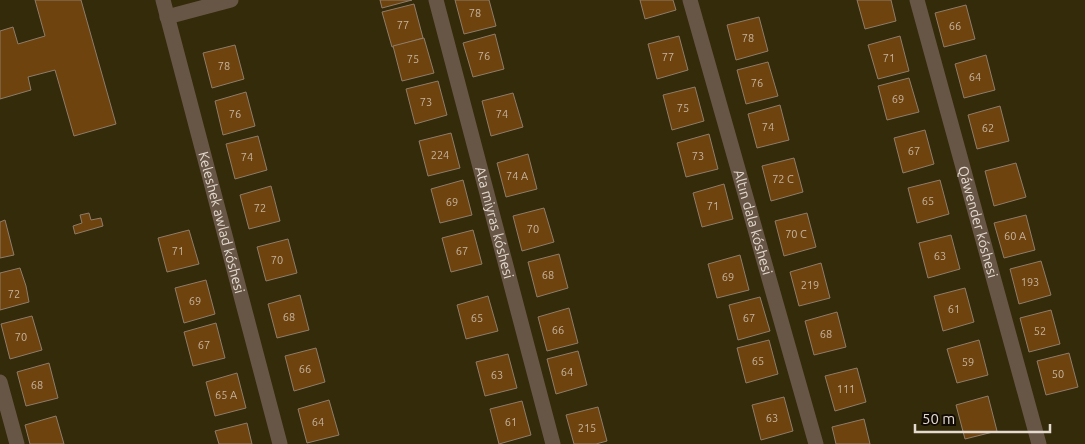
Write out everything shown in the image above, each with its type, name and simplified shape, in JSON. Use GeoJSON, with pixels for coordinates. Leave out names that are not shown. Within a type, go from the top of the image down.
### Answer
{"type":"FeatureCollection","features":[{"type":"Feature","properties":{"kind":"street","name":"Keleshek awlad kóshesi"},"geometry":{"type":"LineString","coordinates":[[163,0],[280,444]]}},
{"type":"Feature","properties":{"kind":"street"},"geometry":{"type":"LineString","coordinates":[[167,16],[231,0]]}},
{"type":"Feature","properties":{"kind":"street","name":"Ata miyras kóshesi"},"geometry":{"type":"LineString","coordinates":[[436,0],[554,444]]}},
{"type":"Feature","properties":{"kind":"street","name":"Altın dala kóshesi"},"geometry":{"type":"LineString","coordinates":[[690,0],[816,444]]}},
{"type":"Feature","properties":{"kind":"street","name":"Qáwender kóshesi"},"geometry":{"type":"LineString","coordinates":[[917,0],[1039,444]]}},
{"type":"Feature","properties":{"kind":"street"},"geometry":{"type":"LineString","coordinates":[[0,382],[17,444]]}},
{"type":"Feature","properties":{"kind":"sand"},"geometry":{"type":"Polygon","coordinates":[[[0,0],[1085,0],[1085,444],[0,444],[0,0]]]}},
{"type":"Feature","properties":{"kind":"building"},"geometry":{"type":"Polygon","coordinates":[[[35,0],[81,0],[116,124],[74,136],[55,70],[28,77],[31,90],[0,99],[0,31],[13,27],[18,44],[45,36],[35,0]]]}},
{"type":"Feature","properties":{"kind":"building"},"geometry":{"type":"Polygon","coordinates":[[[380,0],[412,0],[382,8],[380,0]]]}},
{"type":"Feature","properties":{"kind":"building"},"geometry":{"type":"Polygon","coordinates":[[[455,0],[489,0],[496,26],[464,34],[455,0]]]}},
{"type":"Feature","properties":{"kind":"building"},"geometry":{"type":"Polygon","coordinates":[[[640,0],[673,0],[676,10],[645,19],[640,0]]]}},
{"type":"Feature","properties":{"kind":"building"},"geometry":{"type":"Polygon","coordinates":[[[857,0],[891,0],[896,21],[865,29],[857,0]]]}},
{"type":"Feature","properties":{"kind":"building"},"geometry":{"type":"Polygon","coordinates":[[[414,4],[423,38],[392,47],[382,12],[414,4]]]}},
{"type":"Feature","properties":{"kind":"building"},"geometry":{"type":"Polygon","coordinates":[[[966,5],[975,39],[944,47],[935,13],[966,5]]]}},
{"type":"Feature","properties":{"kind":"building"},"geometry":{"type":"Polygon","coordinates":[[[759,17],[768,51],[736,60],[727,25],[759,17]]]}},
{"type":"Feature","properties":{"kind":"building"},"geometry":{"type":"Polygon","coordinates":[[[495,34],[504,69],[473,77],[463,43],[495,34]]]}},
{"type":"Feature","properties":{"kind":"building"},"geometry":{"type":"Polygon","coordinates":[[[679,36],[688,70],[657,79],[648,44],[679,36]]]}},
{"type":"Feature","properties":{"kind":"building"},"geometry":{"type":"Polygon","coordinates":[[[900,36],[909,71],[878,79],[868,45],[900,36]]]}},
{"type":"Feature","properties":{"kind":"building"},"geometry":{"type":"Polygon","coordinates":[[[424,38],[434,73],[402,81],[393,46],[424,38]]]}},
{"type":"Feature","properties":{"kind":"building"},"geometry":{"type":"Polygon","coordinates":[[[235,45],[244,79],[212,88],[203,53],[235,45]]]}},
{"type":"Feature","properties":{"kind":"building"},"geometry":{"type":"Polygon","coordinates":[[[986,55],[995,90],[964,98],[955,64],[986,55]]]}},
{"type":"Feature","properties":{"kind":"building"},"geometry":{"type":"Polygon","coordinates":[[[768,62],[778,96],[746,104],[737,70],[768,62]]]}},
{"type":"Feature","properties":{"kind":"building"},"geometry":{"type":"Polygon","coordinates":[[[909,78],[919,112],[887,120],[878,86],[909,78]]]}},
{"type":"Feature","properties":{"kind":"building"},"geometry":{"type":"Polygon","coordinates":[[[438,81],[447,115],[415,124],[406,89],[438,81]]]}},
{"type":"Feature","properties":{"kind":"building"},"geometry":{"type":"Polygon","coordinates":[[[695,87],[704,121],[672,130],[663,95],[695,87]]]}},
{"type":"Feature","properties":{"kind":"building"},"geometry":{"type":"Polygon","coordinates":[[[246,92],[255,126],[223,135],[215,101],[246,92]]]}},
{"type":"Feature","properties":{"kind":"building"},"geometry":{"type":"Polygon","coordinates":[[[513,93],[523,127],[491,136],[482,101],[513,93]]]}},
{"type":"Feature","properties":{"kind":"building"},"geometry":{"type":"Polygon","coordinates":[[[780,105],[789,140],[757,148],[748,114],[780,105]]]}},
{"type":"Feature","properties":{"kind":"building"},"geometry":{"type":"Polygon","coordinates":[[[1000,106],[1009,141],[977,149],[968,115],[1000,106]]]}},
{"type":"Feature","properties":{"kind":"building"},"geometry":{"type":"Polygon","coordinates":[[[925,130],[934,164],[903,173],[894,138],[925,130]]]}},
{"type":"Feature","properties":{"kind":"building"},"geometry":{"type":"Polygon","coordinates":[[[451,133],[460,168],[428,176],[419,141],[451,133]]]}},
{"type":"Feature","properties":{"kind":"building"},"geometry":{"type":"Polygon","coordinates":[[[709,134],[718,169],[686,177],[677,143],[709,134]]]}},
{"type":"Feature","properties":{"kind":"building"},"geometry":{"type":"Polygon","coordinates":[[[258,136],[267,170],[235,179],[226,144],[258,136]]]}},
{"type":"Feature","properties":{"kind":"building"},"geometry":{"type":"Polygon","coordinates":[[[528,154],[537,189],[506,197],[497,163],[528,154]]]}},
{"type":"Feature","properties":{"kind":"building"},"geometry":{"type":"Polygon","coordinates":[[[794,158],[803,192],[771,201],[762,166],[794,158]]]}},
{"type":"Feature","properties":{"kind":"building"},"geometry":{"type":"Polygon","coordinates":[[[1016,163],[1026,197],[994,206],[985,171],[1016,163]]]}},
{"type":"Feature","properties":{"kind":"building"},"geometry":{"type":"Polygon","coordinates":[[[463,180],[472,215],[440,223],[431,189],[463,180]]]}},
{"type":"Feature","properties":{"kind":"building"},"geometry":{"type":"Polygon","coordinates":[[[940,180],[949,214],[917,223],[908,188],[940,180]]]}},
{"type":"Feature","properties":{"kind":"building"},"geometry":{"type":"Polygon","coordinates":[[[724,184],[733,219],[702,227],[693,193],[724,184]]]}},
{"type":"Feature","properties":{"kind":"building"},"geometry":{"type":"Polygon","coordinates":[[[271,186],[280,221],[249,229],[240,195],[271,186]]]}},
{"type":"Feature","properties":{"kind":"building"},"geometry":{"type":"Polygon","coordinates":[[[544,208],[554,242],[522,251],[513,216],[544,208]]]}},
{"type":"Feature","properties":{"kind":"building"},"geometry":{"type":"Polygon","coordinates":[[[89,213],[91,220],[101,218],[103,226],[75,234],[73,226],[82,223],[80,215],[89,213]]]}},
{"type":"Feature","properties":{"kind":"building"},"geometry":{"type":"Polygon","coordinates":[[[807,213],[816,247],[784,256],[775,221],[807,213]]]}},
{"type":"Feature","properties":{"kind":"building"},"geometry":{"type":"Polygon","coordinates":[[[1026,215],[1035,250],[1004,258],[994,223],[1026,215]]]}},
{"type":"Feature","properties":{"kind":"building"},"geometry":{"type":"Polygon","coordinates":[[[5,220],[14,255],[0,258],[0,222],[5,220]]]}},
{"type":"Feature","properties":{"kind":"building"},"geometry":{"type":"Polygon","coordinates":[[[189,230],[199,264],[167,272],[158,238],[189,230]]]}},
{"type":"Feature","properties":{"kind":"building"},"geometry":{"type":"Polygon","coordinates":[[[473,230],[482,264],[451,272],[442,238],[473,230]]]}},
{"type":"Feature","properties":{"kind":"building"},"geometry":{"type":"Polygon","coordinates":[[[951,235],[960,269],[928,278],[919,243],[951,235]]]}},
{"type":"Feature","properties":{"kind":"building"},"geometry":{"type":"Polygon","coordinates":[[[288,239],[297,273],[266,281],[257,247],[288,239]]]}},
{"type":"Feature","properties":{"kind":"building"},"geometry":{"type":"Polygon","coordinates":[[[559,254],[568,288],[537,297],[528,262],[559,254]]]}},
{"type":"Feature","properties":{"kind":"building"},"geometry":{"type":"Polygon","coordinates":[[[740,255],[749,290],[717,298],[708,264],[740,255]]]}},
{"type":"Feature","properties":{"kind":"building"},"geometry":{"type":"Polygon","coordinates":[[[1041,261],[1051,295],[1019,304],[1010,269],[1041,261]]]}},
{"type":"Feature","properties":{"kind":"building"},"geometry":{"type":"Polygon","coordinates":[[[821,263],[830,298],[799,306],[790,272],[821,263]]]}},
{"type":"Feature","properties":{"kind":"building"},"geometry":{"type":"Polygon","coordinates":[[[20,268],[29,302],[0,310],[0,273],[20,268]]]}},
{"type":"Feature","properties":{"kind":"building"},"geometry":{"type":"Polygon","coordinates":[[[206,280],[215,314],[184,323],[175,288],[206,280]]]}},
{"type":"Feature","properties":{"kind":"building"},"geometry":{"type":"Polygon","coordinates":[[[965,288],[974,322],[943,331],[934,296],[965,288]]]}},
{"type":"Feature","properties":{"kind":"building"},"geometry":{"type":"Polygon","coordinates":[[[300,295],[309,330],[277,338],[268,304],[300,295]]]}},
{"type":"Feature","properties":{"kind":"building"},"geometry":{"type":"Polygon","coordinates":[[[488,296],[498,331],[466,339],[457,305],[488,296]]]}},
{"type":"Feature","properties":{"kind":"building"},"geometry":{"type":"Polygon","coordinates":[[[760,297],[770,331],[738,340],[729,305],[760,297]]]}},
{"type":"Feature","properties":{"kind":"building"},"geometry":{"type":"Polygon","coordinates":[[[569,308],[578,343],[547,351],[538,317],[569,308]]]}},
{"type":"Feature","properties":{"kind":"building"},"geometry":{"type":"Polygon","coordinates":[[[1051,310],[1060,344],[1029,352],[1020,318],[1051,310]]]}},
{"type":"Feature","properties":{"kind":"building"},"geometry":{"type":"Polygon","coordinates":[[[837,312],[846,347],[814,355],[805,321],[837,312]]]}},
{"type":"Feature","properties":{"kind":"building"},"geometry":{"type":"Polygon","coordinates":[[[32,316],[42,350],[10,359],[1,324],[32,316]]]}},
{"type":"Feature","properties":{"kind":"building"},"geometry":{"type":"Polygon","coordinates":[[[216,323],[225,358],[193,366],[184,332],[216,323]]]}},
{"type":"Feature","properties":{"kind":"building"},"geometry":{"type":"Polygon","coordinates":[[[769,340],[778,374],[746,383],[737,348],[769,340]]]}},
{"type":"Feature","properties":{"kind":"building"},"geometry":{"type":"Polygon","coordinates":[[[979,340],[988,375],[957,383],[947,349],[979,340]]]}},
{"type":"Feature","properties":{"kind":"building"},"geometry":{"type":"Polygon","coordinates":[[[316,348],[325,382],[294,391],[285,356],[316,348]]]}},
{"type":"Feature","properties":{"kind":"building"},"geometry":{"type":"Polygon","coordinates":[[[578,351],[587,385],[556,394],[547,359],[578,351]]]}},
{"type":"Feature","properties":{"kind":"building"},"geometry":{"type":"Polygon","coordinates":[[[1069,353],[1078,387],[1046,395],[1037,361],[1069,353]]]}},
{"type":"Feature","properties":{"kind":"building"},"geometry":{"type":"Polygon","coordinates":[[[508,354],[517,388],[485,396],[476,362],[508,354]]]}},
{"type":"Feature","properties":{"kind":"building"},"geometry":{"type":"Polygon","coordinates":[[[49,363],[58,398],[26,406],[17,372],[49,363]]]}},
{"type":"Feature","properties":{"kind":"building"},"geometry":{"type":"Polygon","coordinates":[[[857,368],[866,402],[835,411],[825,376],[857,368]]]}},
{"type":"Feature","properties":{"kind":"building"},"geometry":{"type":"Polygon","coordinates":[[[237,373],[246,408],[215,416],[206,382],[237,373]]]}},
{"type":"Feature","properties":{"kind":"building"},"geometry":{"type":"Polygon","coordinates":[[[988,396],[997,431],[965,439],[956,405],[988,396]]]}},
{"type":"Feature","properties":{"kind":"building"},"geometry":{"type":"Polygon","coordinates":[[[784,397],[793,431],[761,440],[752,405],[784,397]]]}},
{"type":"Feature","properties":{"kind":"building"},"geometry":{"type":"Polygon","coordinates":[[[329,400],[339,435],[307,443],[298,409],[329,400]]]}},
{"type":"Feature","properties":{"kind":"building"},"geometry":{"type":"Polygon","coordinates":[[[522,401],[531,435],[499,444],[490,409],[522,401]]]}},
{"type":"Feature","properties":{"kind":"building"},"geometry":{"type":"Polygon","coordinates":[[[598,407],[607,441],[596,444],[574,444],[566,415],[598,407]]]}},
{"type":"Feature","properties":{"kind":"building"},"geometry":{"type":"Polygon","coordinates":[[[56,416],[64,444],[30,444],[25,425],[56,416]]]}},
{"type":"Feature","properties":{"kind":"building"},"geometry":{"type":"Polygon","coordinates":[[[864,419],[870,444],[836,444],[832,427],[864,419]]]}},
{"type":"Feature","properties":{"kind":"building"},"geometry":{"type":"Polygon","coordinates":[[[247,423],[252,444],[219,444],[215,431],[247,423]]]}}]}
